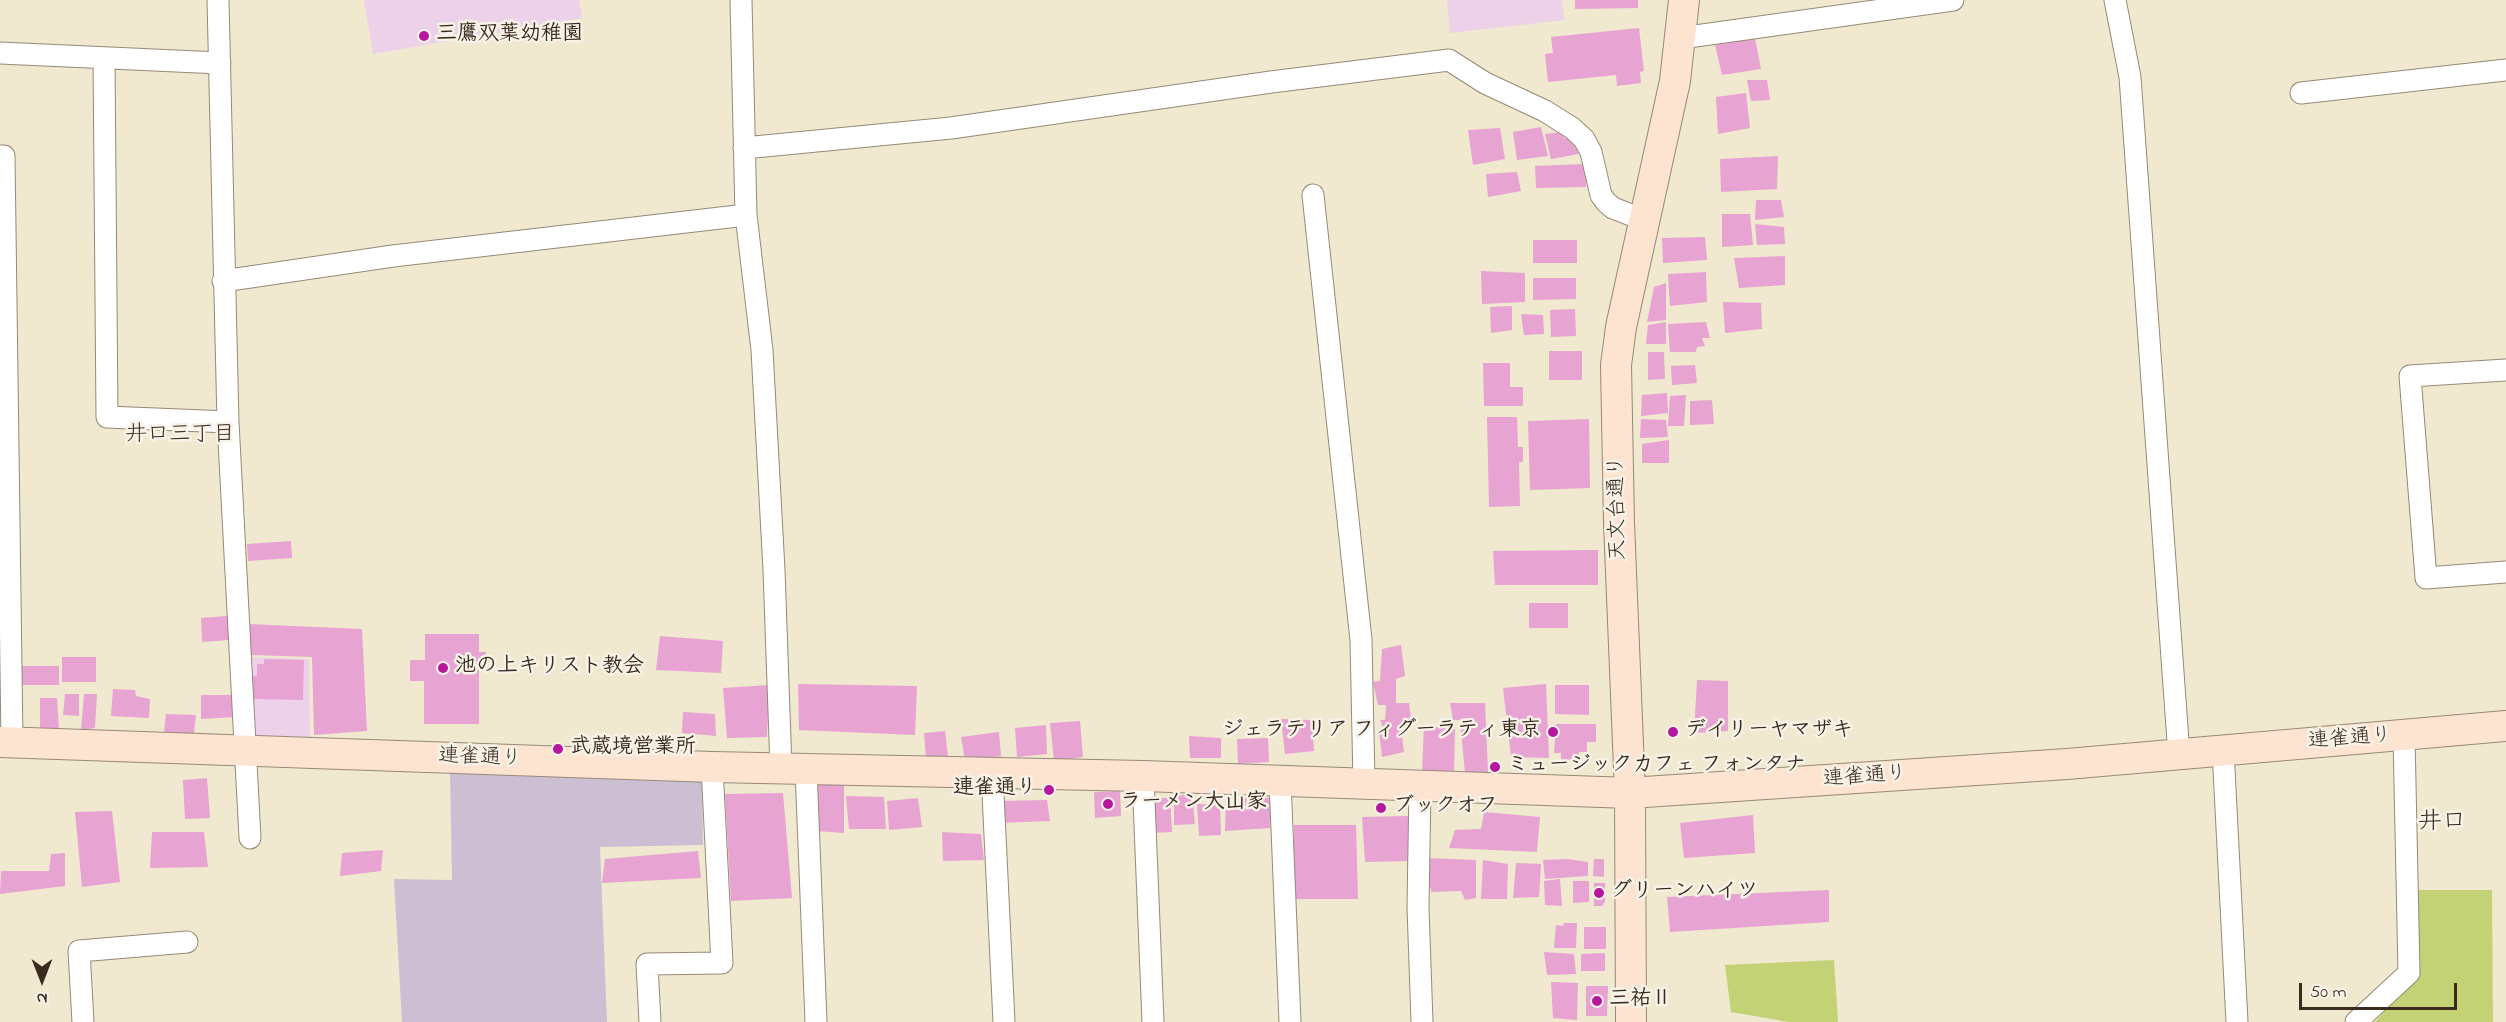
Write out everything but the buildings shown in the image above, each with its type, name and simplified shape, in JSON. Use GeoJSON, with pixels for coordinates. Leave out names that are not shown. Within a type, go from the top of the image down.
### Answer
{"type":"FeatureCollection","features":[{"type":"Feature","properties":{"kind":"main road","name":"天文台通り"},"geometry":{"type":"LineString","coordinates":[[1631,1022],[1630,793],[1619,523],[1616,365],[1621,327],[1675,81],[1684,0]]}},
{"type":"Feature","properties":{"kind":"main road","name":"連雀通り"},"geometry":{"type":"LineString","coordinates":[[6,742],[712,767],[1143,776],[1630,793],[2179,755],[2506,726]]}},
{"type":"Feature","properties":{"kind":"street"},"geometry":{"type":"LineString","coordinates":[[218,0],[228,422],[250,838]]}},
{"type":"Feature","properties":{"kind":"street"},"geometry":{"type":"LineString","coordinates":[[741,0],[746,215],[762,350],[774,570],[816,1022]]}},
{"type":"Feature","properties":{"kind":"street"},"geometry":{"type":"LineString","coordinates":[[1681,38],[1953,0]]}},
{"type":"Feature","properties":{"kind":"street"},"geometry":{"type":"LineString","coordinates":[[2115,0],[2130,77],[2179,755]]}},
{"type":"Feature","properties":{"kind":"street"},"geometry":{"type":"LineString","coordinates":[[0,53],[220,63]]}},
{"type":"Feature","properties":{"kind":"street"},"geometry":{"type":"LineString","coordinates":[[104,58],[107,417],[228,422]]}},
{"type":"Feature","properties":{"kind":"street"},"geometry":{"type":"LineString","coordinates":[[744,148],[951,128],[1271,82],[1449,60],[1485,83],[1545,111],[1572,128],[1584,139],[1591,152],[1601,195],[1605,202],[1613,208],[1644,220]]}},
{"type":"Feature","properties":{"kind":"street"},"geometry":{"type":"LineString","coordinates":[[2301,93],[2506,70]]}},
{"type":"Feature","properties":{"kind":"street"},"geometry":{"type":"LineString","coordinates":[[0,156],[4,156],[6,742]]}},
{"type":"Feature","properties":{"kind":"street"},"geometry":{"type":"LineString","coordinates":[[1313,195],[1361,640],[1364,783]]}},
{"type":"Feature","properties":{"kind":"street"},"geometry":{"type":"LineString","coordinates":[[223,280],[393,256],[746,215]]}},
{"type":"Feature","properties":{"kind":"street"},"geometry":{"type":"LineString","coordinates":[[2506,370],[2410,376],[2426,578],[2506,572]]}},
{"type":"Feature","properties":{"kind":"street"},"geometry":{"type":"LineString","coordinates":[[2356,1022],[2409,973],[2404,736]]}},
{"type":"Feature","properties":{"kind":"street"},"geometry":{"type":"LineString","coordinates":[[2223,750],[2237,1022]]}},
{"type":"Feature","properties":{"kind":"street"},"geometry":{"type":"LineString","coordinates":[[650,1022],[646,964],[722,963],[712,767]]}},
{"type":"Feature","properties":{"kind":"street"},"geometry":{"type":"LineString","coordinates":[[992,774],[1004,1022]]}},
{"type":"Feature","properties":{"kind":"street"},"geometry":{"type":"LineString","coordinates":[[1143,776],[1153,1022]]}},
{"type":"Feature","properties":{"kind":"street"},"geometry":{"type":"LineString","coordinates":[[1280,781],[1290,1022]]}},
{"type":"Feature","properties":{"kind":"street"},"geometry":{"type":"LineString","coordinates":[[1420,786],[1418,907],[1422,1022]]}},
{"type":"Feature","properties":{"kind":"street"},"geometry":{"type":"LineString","coordinates":[[78,1022],[79,951],[187,942]]}},
{"type":"Feature","properties":{"kind":"shaded area","name":"三鷹双葉幼稚園"},"geometry":{"type":"Polygon","coordinates":[[[364,0],[579,0],[582,18],[373,54],[364,0]]]}},
{"type":"Feature","properties":{"kind":"shaded area"},"geometry":{"type":"Polygon","coordinates":[[[1447,0],[1562,0],[1564,20],[1450,33],[1447,0]]]}},
{"type":"Feature","properties":{"kind":"shaded area"},"geometry":{"type":"Polygon","coordinates":[[[245,657],[309,659],[310,739],[251,737],[245,657]]]}},
{"type":"Feature","properties":{"kind":"shaded area"},"geometry":{"type":"Polygon","coordinates":[[[450,770],[702,779],[703,845],[600,847],[607,1022],[402,1022],[394,879],[452,880],[450,770]]]}},
{"type":"Feature","properties":{"kind":"green space"},"geometry":{"type":"Polygon","coordinates":[[[2415,890],[2492,890],[2493,1022],[2375,1022],[2417,973],[2415,890]]]}},
{"type":"Feature","properties":{"kind":"green space"},"geometry":{"type":"Polygon","coordinates":[[[1834,960],[1838,1022],[1789,1022],[1731,1012],[1725,965],[1834,960]]]}},
{"type":"Feature","properties":{"kind":"place","name":"三鷹双葉幼稚園"},"geometry":{"type":"Point","coordinates":[424,36]}},
{"type":"Feature","properties":{"kind":"place","name":"池の上キリスト教会"},"geometry":{"type":"Point","coordinates":[443,668]}},
{"type":"Feature","properties":{"kind":"place","name":"ジェラテリア フィグーラティ東京"},"geometry":{"type":"Point","coordinates":[1553,732]}},
{"type":"Feature","properties":{"kind":"place","name":"デイリーヤマザキ"},"geometry":{"type":"Point","coordinates":[1673,732]}},
{"type":"Feature","properties":{"kind":"place","name":"武蔵境営業所"},"geometry":{"type":"Point","coordinates":[558,749]}},
{"type":"Feature","properties":{"kind":"place","name":"ミュージックカフェ フォンタナ"},"geometry":{"type":"Point","coordinates":[1495,767]}},
{"type":"Feature","properties":{"kind":"place","name":"連雀通り"},"geometry":{"type":"Point","coordinates":[1049,790]}},
{"type":"Feature","properties":{"kind":"place","name":"ラーメン大山家"},"geometry":{"type":"Point","coordinates":[1108,804]}},
{"type":"Feature","properties":{"kind":"place","name":"ブックオフ"},"geometry":{"type":"Point","coordinates":[1381,808]}},
{"type":"Feature","properties":{"kind":"place","name":"グリーンハイツ"},"geometry":{"type":"Point","coordinates":[1599,893]}},
{"type":"Feature","properties":{"kind":"place","name":"三祐Ⅱ"},"geometry":{"type":"Point","coordinates":[1597,1001]}},
{"type":"Feature","properties":{"kind":"district","name":"井口三丁目"},"geometry":{"type":"Point","coordinates":[180,436]}},
{"type":"Feature","properties":{"kind":"district","name":"井口"},"geometry":{"type":"Point","coordinates":[2442,824]}}]}
